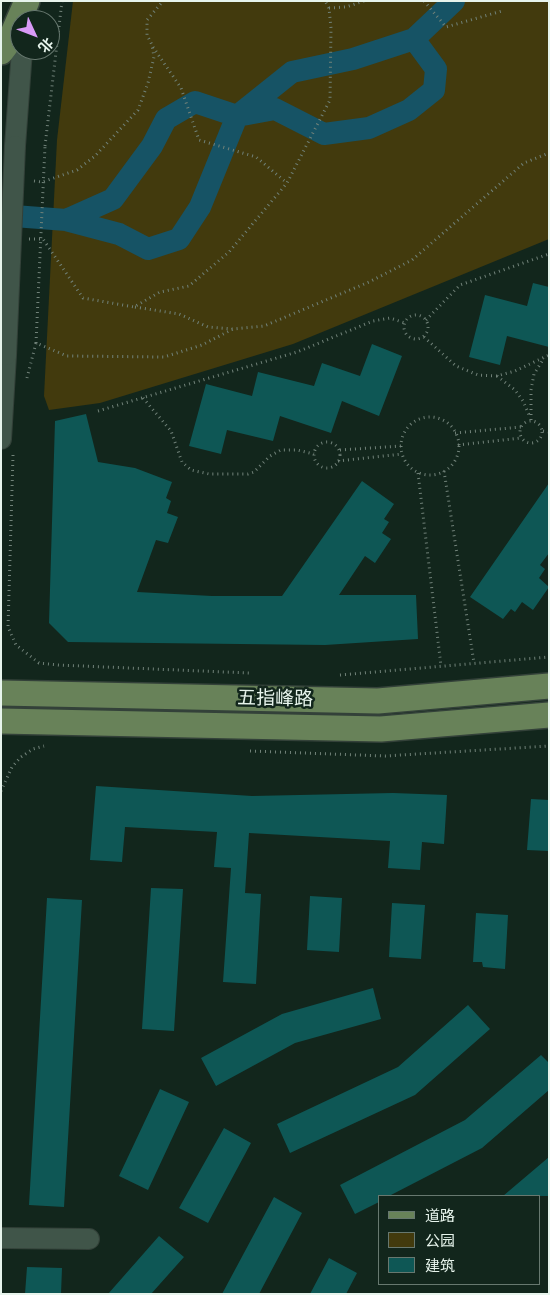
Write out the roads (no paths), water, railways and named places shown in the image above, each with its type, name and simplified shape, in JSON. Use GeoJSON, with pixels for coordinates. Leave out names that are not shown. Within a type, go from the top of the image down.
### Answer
{"type":"FeatureCollection","features":[{"type":"Feature","properties":{"kind":"main road"},"geometry":{"type":"LineString","coordinates":[[1,52],[10,40],[26,7]]}},
{"type":"Feature","properties":{"kind":"main road","name":"五指峰路"},"geometry":{"type":"LineString","coordinates":[[1,693],[378,701],[549,686]]}},
{"type":"Feature","properties":{"kind":"main road","name":"五指峰路"},"geometry":{"type":"LineString","coordinates":[[1,721],[381,729],[549,714]]}},
{"type":"Feature","properties":{"kind":"street"},"geometry":{"type":"LineString","coordinates":[[7,446],[6,355],[14,146],[21,60]]}},
{"type":"Feature","properties":{"kind":"street"},"geometry":{"type":"LineString","coordinates":[[1,1238],[89,1239]]}},
{"type":"Feature","properties":{"kind":"waterway"},"geometry":{"type":"LineString","coordinates":[[1,215],[66,220],[113,199],[152,146],[166,119],[195,102],[237,116],[275,109],[324,134],[369,128],[409,110],[434,90],[436,69],[414,39],[454,1]]}},
{"type":"Feature","properties":{"kind":"waterway"},"geometry":{"type":"LineString","coordinates":[[66,220],[119,234],[148,249],[179,239],[200,207],[237,116],[292,72],[353,59],[414,39]]}}]}
